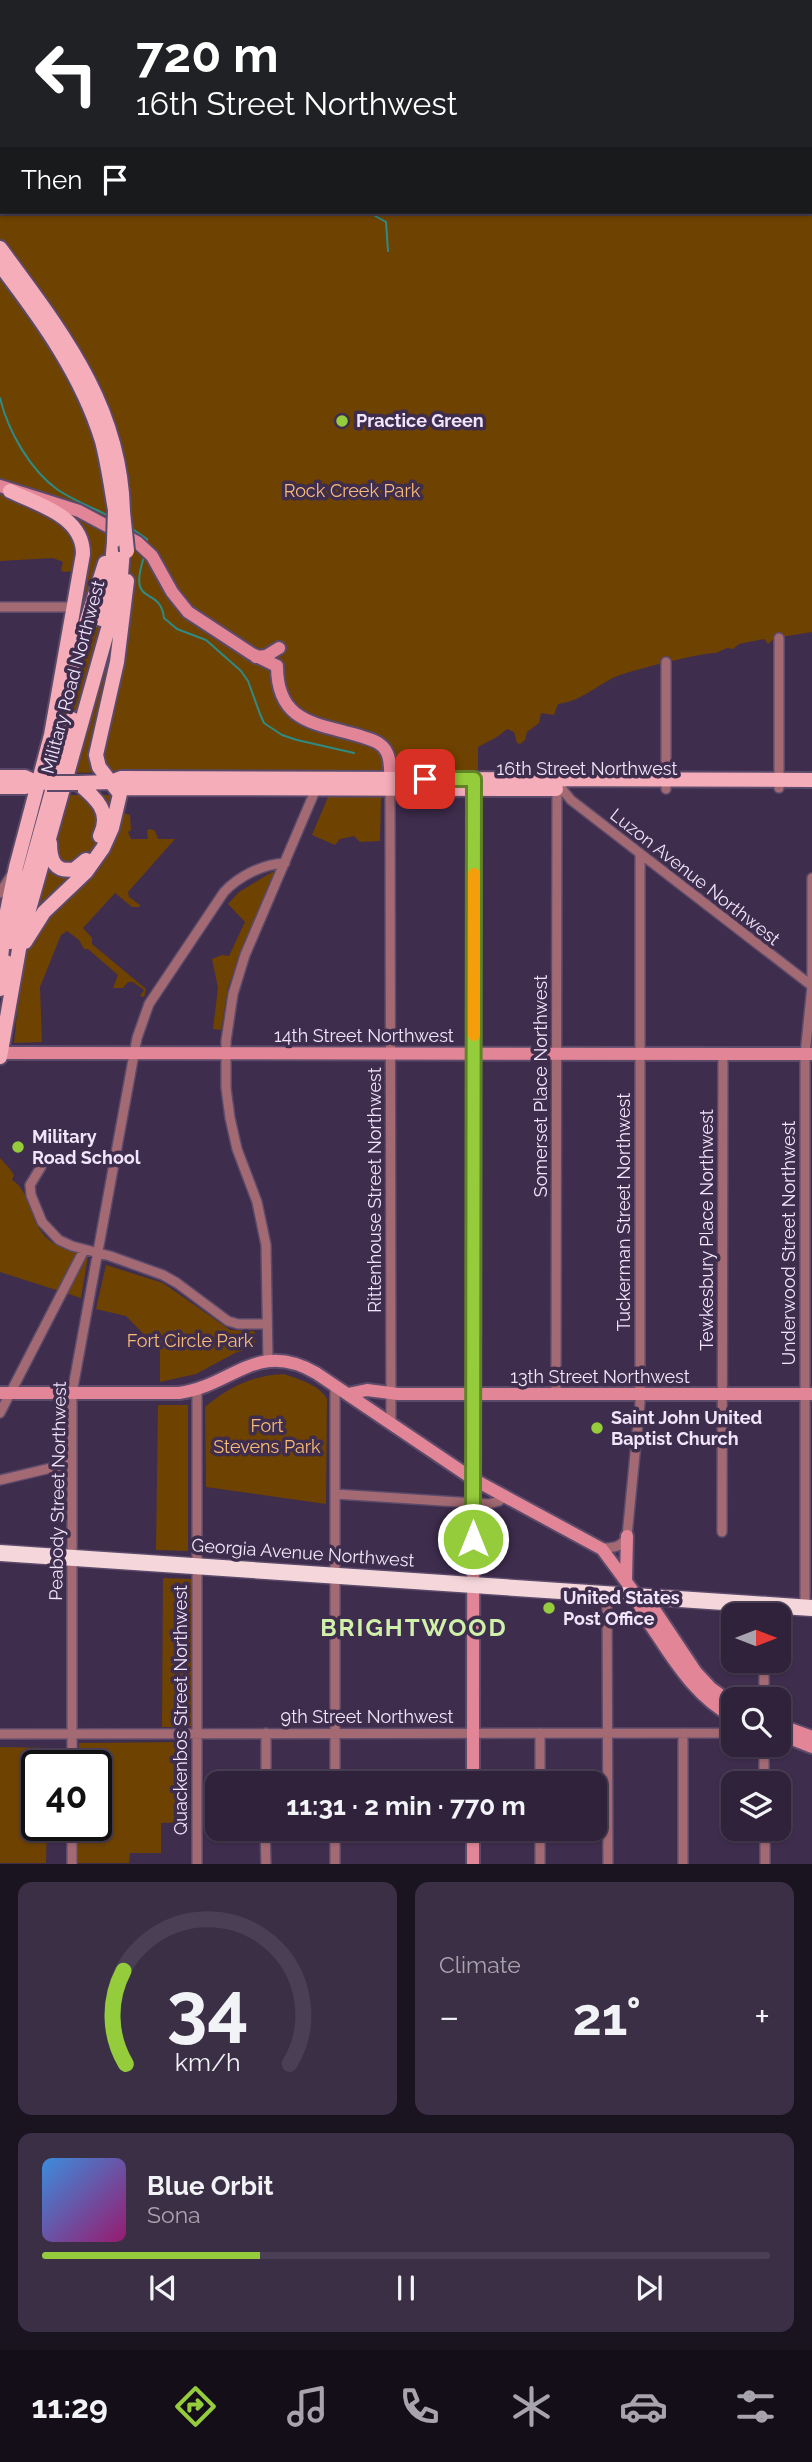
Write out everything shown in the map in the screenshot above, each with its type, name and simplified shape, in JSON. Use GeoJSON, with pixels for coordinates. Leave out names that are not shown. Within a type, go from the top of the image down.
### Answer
{"type":"FeatureCollection","features":[{"type":"Feature","properties":{"kind":"highway","name":"Georgia Avenue Northwest"},"geometry":{"type":"LineString","coordinates":[[0,1553],[636,1595],[721,1605]]}},
{"type":"Feature","properties":{"kind":"main road"},"geometry":{"type":"LineString","coordinates":[[0,248],[71,347],[90,380],[105,416],[116,456],[119,511]]}},
{"type":"Feature","properties":{"kind":"main road"},"geometry":{"type":"LineString","coordinates":[[0,265],[50,333],[81,386],[102,441],[126,547],[122,629],[96,755],[98,764],[120,796],[112,828],[103,848],[86,872],[44,912],[18,960]]}},
{"type":"Feature","properties":{"kind":"main road"},"geometry":{"type":"LineString","coordinates":[[0,970],[4,926],[16,867],[42,783],[83,554],[79,532],[68,520],[5,488]]}},
{"type":"Feature","properties":{"kind":"main road"},"geometry":{"type":"LineString","coordinates":[[51,735],[100,576],[126,547]]}},
{"type":"Feature","properties":{"kind":"main road","name":"Military Road Northwest"},"geometry":{"type":"LineString","coordinates":[[0,1055],[21,938],[111,618],[126,547]]}},
{"type":"Feature","properties":{"kind":"main road","name":"Military Road Northwest"},"geometry":{"type":"LineString","coordinates":[[0,989],[20,903],[102,616],[112,565],[126,547]]}},
{"type":"Feature","properties":{"kind":"main road","name":"16th Street Northwest"},"geometry":{"type":"LineString","coordinates":[[0,778],[25,777],[42,783]]}},
{"type":"Feature","properties":{"kind":"main road","name":"16th Street Northwest"},"geometry":{"type":"LineString","coordinates":[[0,787],[25,787],[42,783],[111,782],[121,778],[474,784],[779,784],[812,780]]}},
{"type":"Feature","properties":{"kind":"main road"},"geometry":{"type":"LineString","coordinates":[[52,826],[50,854],[54,865],[65,871],[79,867],[96,845],[105,822],[100,804],[78,783]]}},
{"type":"Feature","properties":{"kind":"main road","name":"16th Street Northwest"},"geometry":{"type":"LineString","coordinates":[[779,784],[812,788]]}},
{"type":"Feature","properties":{"kind":"street"},"geometry":{"type":"LineString","coordinates":[[5,488],[79,511],[107,524],[126,547],[152,556],[172,592],[188,612],[256,657],[276,666],[277,683],[282,697],[301,718],[316,725],[373,740],[381,745],[389,759],[390,783]]}},
{"type":"Feature","properties":{"kind":"street"},"geometry":{"type":"LineString","coordinates":[[0,607],[74,607]]}},
{"type":"Feature","properties":{"kind":"street"},"geometry":{"type":"LineString","coordinates":[[779,638],[779,784]]}},
{"type":"Feature","properties":{"kind":"street"},"geometry":{"type":"LineString","coordinates":[[256,657],[266,656],[279,648]]}},
{"type":"Feature","properties":{"kind":"street"},"geometry":{"type":"LineString","coordinates":[[666,662],[666,784]]}},
{"type":"Feature","properties":{"kind":"street"},"geometry":{"type":"LineString","coordinates":[[812,780],[812,788]]}},
{"type":"Feature","properties":{"kind":"street"},"geometry":{"type":"LineString","coordinates":[[268,1361],[267,1263],[263,1231],[257,1202],[234,1138],[227,1096],[225,1054],[230,1011],[239,971],[318,783]]}},
{"type":"Feature","properties":{"kind":"street","name":"Rittenhouse Street Northwest"},"geometry":{"type":"LineString","coordinates":[[390,783],[391,1424]]}},
{"type":"Feature","properties":{"kind":"street"},"geometry":{"type":"LineString","coordinates":[[473,1771],[474,784]]}},
{"type":"Feature","properties":{"kind":"street","name":"Luzon Avenue Northwest"},"geometry":{"type":"LineString","coordinates":[[562,784],[567,797],[812,986]]}},
{"type":"Feature","properties":{"kind":"street","name":"Somerset Place Northwest"},"geometry":{"type":"LineString","coordinates":[[556,1394],[558,795],[562,784]]}},
{"type":"Feature","properties":{"kind":"street","name":"Tuckerman Street Northwest"},"geometry":{"type":"LineString","coordinates":[[627,1536],[640,1394],[640,855]]}},
{"type":"Feature","properties":{"kind":"street","name":"Peabody Street Northwest"},"geometry":{"type":"LineString","coordinates":[[72,1750],[72,1393],[135,1053],[149,1004],[224,892],[265,865],[285,863]]}},
{"type":"Feature","properties":{"kind":"street"},"geometry":{"type":"LineString","coordinates":[[0,893],[16,867]]}},
{"type":"Feature","properties":{"kind":"street","name":"Underwood Street Northwest"},"geometry":{"type":"LineString","coordinates":[[808,1607],[812,878]]}},
{"type":"Feature","properties":{"kind":"street","name":"Tewkesbury Place Northwest"},"geometry":{"type":"LineString","coordinates":[[722,1532],[723,1054]]}},
{"type":"Feature","properties":{"kind":"street","name":"14th Street Northwest"},"geometry":{"type":"LineString","coordinates":[[0,1055],[809,1054]]}},
{"type":"Feature","properties":{"kind":"street"},"geometry":{"type":"LineString","coordinates":[[41,1167],[29,1190],[38,1215],[52,1234],[66,1244],[169,1278],[228,1321],[239,1324],[267,1324]]}},
{"type":"Feature","properties":{"kind":"street"},"geometry":{"type":"LineString","coordinates":[[0,1413],[5,1393],[84,1250]]}},
{"type":"Feature","properties":{"kind":"street"},"geometry":{"type":"LineString","coordinates":[[5,1393],[171,1394],[197,1389],[243,1367],[268,1361],[299,1365],[311,1370],[473,1479],[600,1548],[610,1557],[636,1595],[639,1608],[685,1667],[705,1698],[721,1709]]}},
{"type":"Feature","properties":{"kind":"street"},"geometry":{"type":"LineString","coordinates":[[335,1385],[335,1771]]}},
{"type":"Feature","properties":{"kind":"street","name":"Quackenbos Street Northwest"},"geometry":{"type":"LineString","coordinates":[[197,1389],[197,1864]]}},
{"type":"Feature","properties":{"kind":"street","name":"13th Street Northwest"},"geometry":{"type":"LineString","coordinates":[[348,1394],[367,1390],[391,1394],[808,1394]]}},
{"type":"Feature","properties":{"kind":"street"},"geometry":{"type":"LineString","coordinates":[[369,1409],[391,1394]]}},
{"type":"Feature","properties":{"kind":"street"},"geometry":{"type":"LineString","coordinates":[[0,1480],[72,1463]]}},
{"type":"Feature","properties":{"kind":"street"},"geometry":{"type":"LineString","coordinates":[[335,1493],[492,1504],[504,1496]]}},
{"type":"Feature","properties":{"kind":"street"},"geometry":{"type":"LineString","coordinates":[[600,1548],[621,1545],[627,1536]]}},
{"type":"Feature","properties":{"kind":"street"},"geometry":{"type":"LineString","coordinates":[[626,1580],[627,1536]]}},
{"type":"Feature","properties":{"kind":"street"},"geometry":{"type":"LineString","coordinates":[[607,1593],[608,1864]]}},
{"type":"Feature","properties":{"kind":"street"},"geometry":{"type":"LineString","coordinates":[[685,1667],[721,1695]]}},
{"type":"Feature","properties":{"kind":"street"},"geometry":{"type":"LineString","coordinates":[[791,1729],[812,1737]]}},
{"type":"Feature","properties":{"kind":"street"},"geometry":{"type":"LineString","coordinates":[[266,1733],[266,1771]]}},
{"type":"Feature","properties":{"kind":"street"},"geometry":{"type":"LineString","coordinates":[[540,1733],[540,1771]]}},
{"type":"Feature","properties":{"kind":"street"},"geometry":{"type":"LineString","coordinates":[[682,1864],[683,1733]]}},
{"type":"Feature","properties":{"kind":"street","name":"9th Street Northwest"},"geometry":{"type":"LineString","coordinates":[[0,1734],[721,1733]]}},
{"type":"Feature","properties":{"kind":"street"},"geometry":{"type":"LineString","coordinates":[[791,1739],[812,1747]]}},
{"type":"Feature","properties":{"kind":"street"},"geometry":{"type":"LineString","coordinates":[[72,1841],[72,1864]]}},
{"type":"Feature","properties":{"kind":"street"},"geometry":{"type":"LineString","coordinates":[[265,1841],[266,1864]]}},
{"type":"Feature","properties":{"kind":"street"},"geometry":{"type":"LineString","coordinates":[[335,1841],[335,1864]]}},
{"type":"Feature","properties":{"kind":"street"},"geometry":{"type":"LineString","coordinates":[[473,1841],[473,1864]]}},
{"type":"Feature","properties":{"kind":"street"},"geometry":{"type":"LineString","coordinates":[[540,1841],[540,1864]]}},
{"type":"Feature","properties":{"kind":"street"},"geometry":{"type":"LineString","coordinates":[[765,1841],[765,1864]]}},
{"type":"Feature","properties":{"kind":"green space","name":"Rock Creek Park"},"geometry":{"type":"Polygon","coordinates":[[[0,214],[812,214],[812,632],[775,638],[768,644],[764,639],[739,644],[733,649],[680,659],[618,676],[579,697],[558,704],[554,715],[541,713],[539,723],[527,732],[525,740],[520,744],[517,743],[514,732],[507,729],[478,747],[478,770],[36,773],[43,753],[75,571],[63,572],[63,562],[53,558],[0,561],[0,214]]]}},
{"type":"Feature","properties":{"kind":"green space"},"geometry":{"type":"Polygon","coordinates":[[[65,795],[113,795],[111,815],[95,852],[83,869],[28,930],[65,795]]]}},
{"type":"Feature","properties":{"kind":"green space"},"geometry":{"type":"Polygon","coordinates":[[[328,797],[381,797],[380,841],[360,842],[354,836],[340,839],[335,845],[312,835],[328,797]]]}},
{"type":"Feature","properties":{"kind":"green space"},"geometry":{"type":"Polygon","coordinates":[[[123,813],[130,815],[131,830],[128,832],[131,839],[148,839],[147,830],[151,829],[155,831],[158,839],[175,839],[128,892],[129,897],[140,907],[132,907],[115,893],[83,928],[92,938],[92,944],[146,989],[144,997],[140,996],[144,990],[133,982],[128,982],[123,988],[113,988],[118,975],[88,949],[84,949],[79,940],[67,931],[61,935],[40,987],[42,1042],[14,1043],[22,964],[33,934],[111,840],[115,839],[123,813]]]}},
{"type":"Feature","properties":{"kind":"green space"},"geometry":{"type":"Polygon","coordinates":[[[272,872],[275,873],[228,988],[221,1030],[213,1029],[218,988],[212,959],[222,955],[229,956],[245,922],[228,904],[239,892],[272,872]]]}},
{"type":"Feature","properties":{"kind":"green space"},"geometry":{"type":"Polygon","coordinates":[[[0,1158],[14,1175],[12,1180],[23,1192],[42,1233],[67,1250],[88,1256],[81,1298],[0,1272],[0,1158]]]}},
{"type":"Feature","properties":{"kind":"green space","name":"Fort Circle Park"},"geometry":{"type":"Polygon","coordinates":[[[106,1265],[163,1283],[230,1330],[255,1332],[255,1346],[235,1353],[196,1374],[160,1382],[160,1351],[126,1316],[96,1309],[106,1265]]]}},
{"type":"Feature","properties":{"kind":"green space","name":"Fort Stevens Park"},"geometry":{"type":"Polygon","coordinates":[[[284,1374],[314,1386],[327,1399],[326,1504],[206,1487],[205,1407],[242,1383],[284,1374]]]}},
{"type":"Feature","properties":{"kind":"green space"},"geometry":{"type":"Polygon","coordinates":[[[158,1405],[188,1405],[188,1551],[156,1550],[158,1405]]]}},
{"type":"Feature","properties":{"kind":"green space"},"geometry":{"type":"Polygon","coordinates":[[[163,1578],[191,1579],[191,1726],[188,1727],[162,1727],[163,1578]]]}},
{"type":"Feature","properties":{"kind":"green space"},"geometry":{"type":"Polygon","coordinates":[[[190,1742],[189,1822],[161,1823],[161,1853],[130,1853],[129,1863],[78,1863],[78,1841],[112,1841],[112,1750],[79,1750],[79,1743],[190,1742]]]}},
{"type":"Feature","properties":{"kind":"green space"},"geometry":{"type":"Polygon","coordinates":[[[0,1747],[50,1748],[21,1750],[21,1841],[47,1841],[46,1863],[0,1863],[0,1747]]]}},
{"type":"Feature","properties":{"kind":"waterway"},"geometry":{"type":"LineString","coordinates":[[372,214],[386,222],[388,251]]}},
{"type":"Feature","properties":{"kind":"waterway"},"geometry":{"type":"LineString","coordinates":[[0,398],[14,436],[38,472],[64,494],[107,515]]}},
{"type":"Feature","properties":{"kind":"waterway"},"geometry":{"type":"LineString","coordinates":[[131,528],[147,539],[147,544]]}},
{"type":"Feature","properties":{"kind":"waterway"},"geometry":{"type":"LineString","coordinates":[[144,557],[139,584],[142,590],[157,601],[164,618],[177,629],[206,640],[241,671],[248,681],[264,723],[282,735],[354,753]]}},
{"type":"Feature","properties":{"kind":"slow traffic"},"geometry":{"type":"LineString","coordinates":[[474,874],[474,1035]]}},
{"type":"Feature","properties":{"kind":"place","name":"Practice Green"},"geometry":{"type":"Point","coordinates":[342,421]}},
{"type":"Feature","properties":{"kind":"place","name":"Military Road School"},"geometry":{"type":"Point","coordinates":[18,1147]}},
{"type":"Feature","properties":{"kind":"place","name":"Saint John United Baptist Church"},"geometry":{"type":"Point","coordinates":[597,1428]}},
{"type":"Feature","properties":{"kind":"place","name":"United States Post Office"},"geometry":{"type":"Point","coordinates":[549,1608]}},
{"type":"Feature","properties":{"kind":"district","name":"BRIGHTWOOD"},"geometry":{"type":"Point","coordinates":[414,1628]}},
{"type":"Feature","properties":{"kind":"route"},"geometry":{"type":"LineString","coordinates":[[425,779],[474,779],[473,1539]]}}]}
